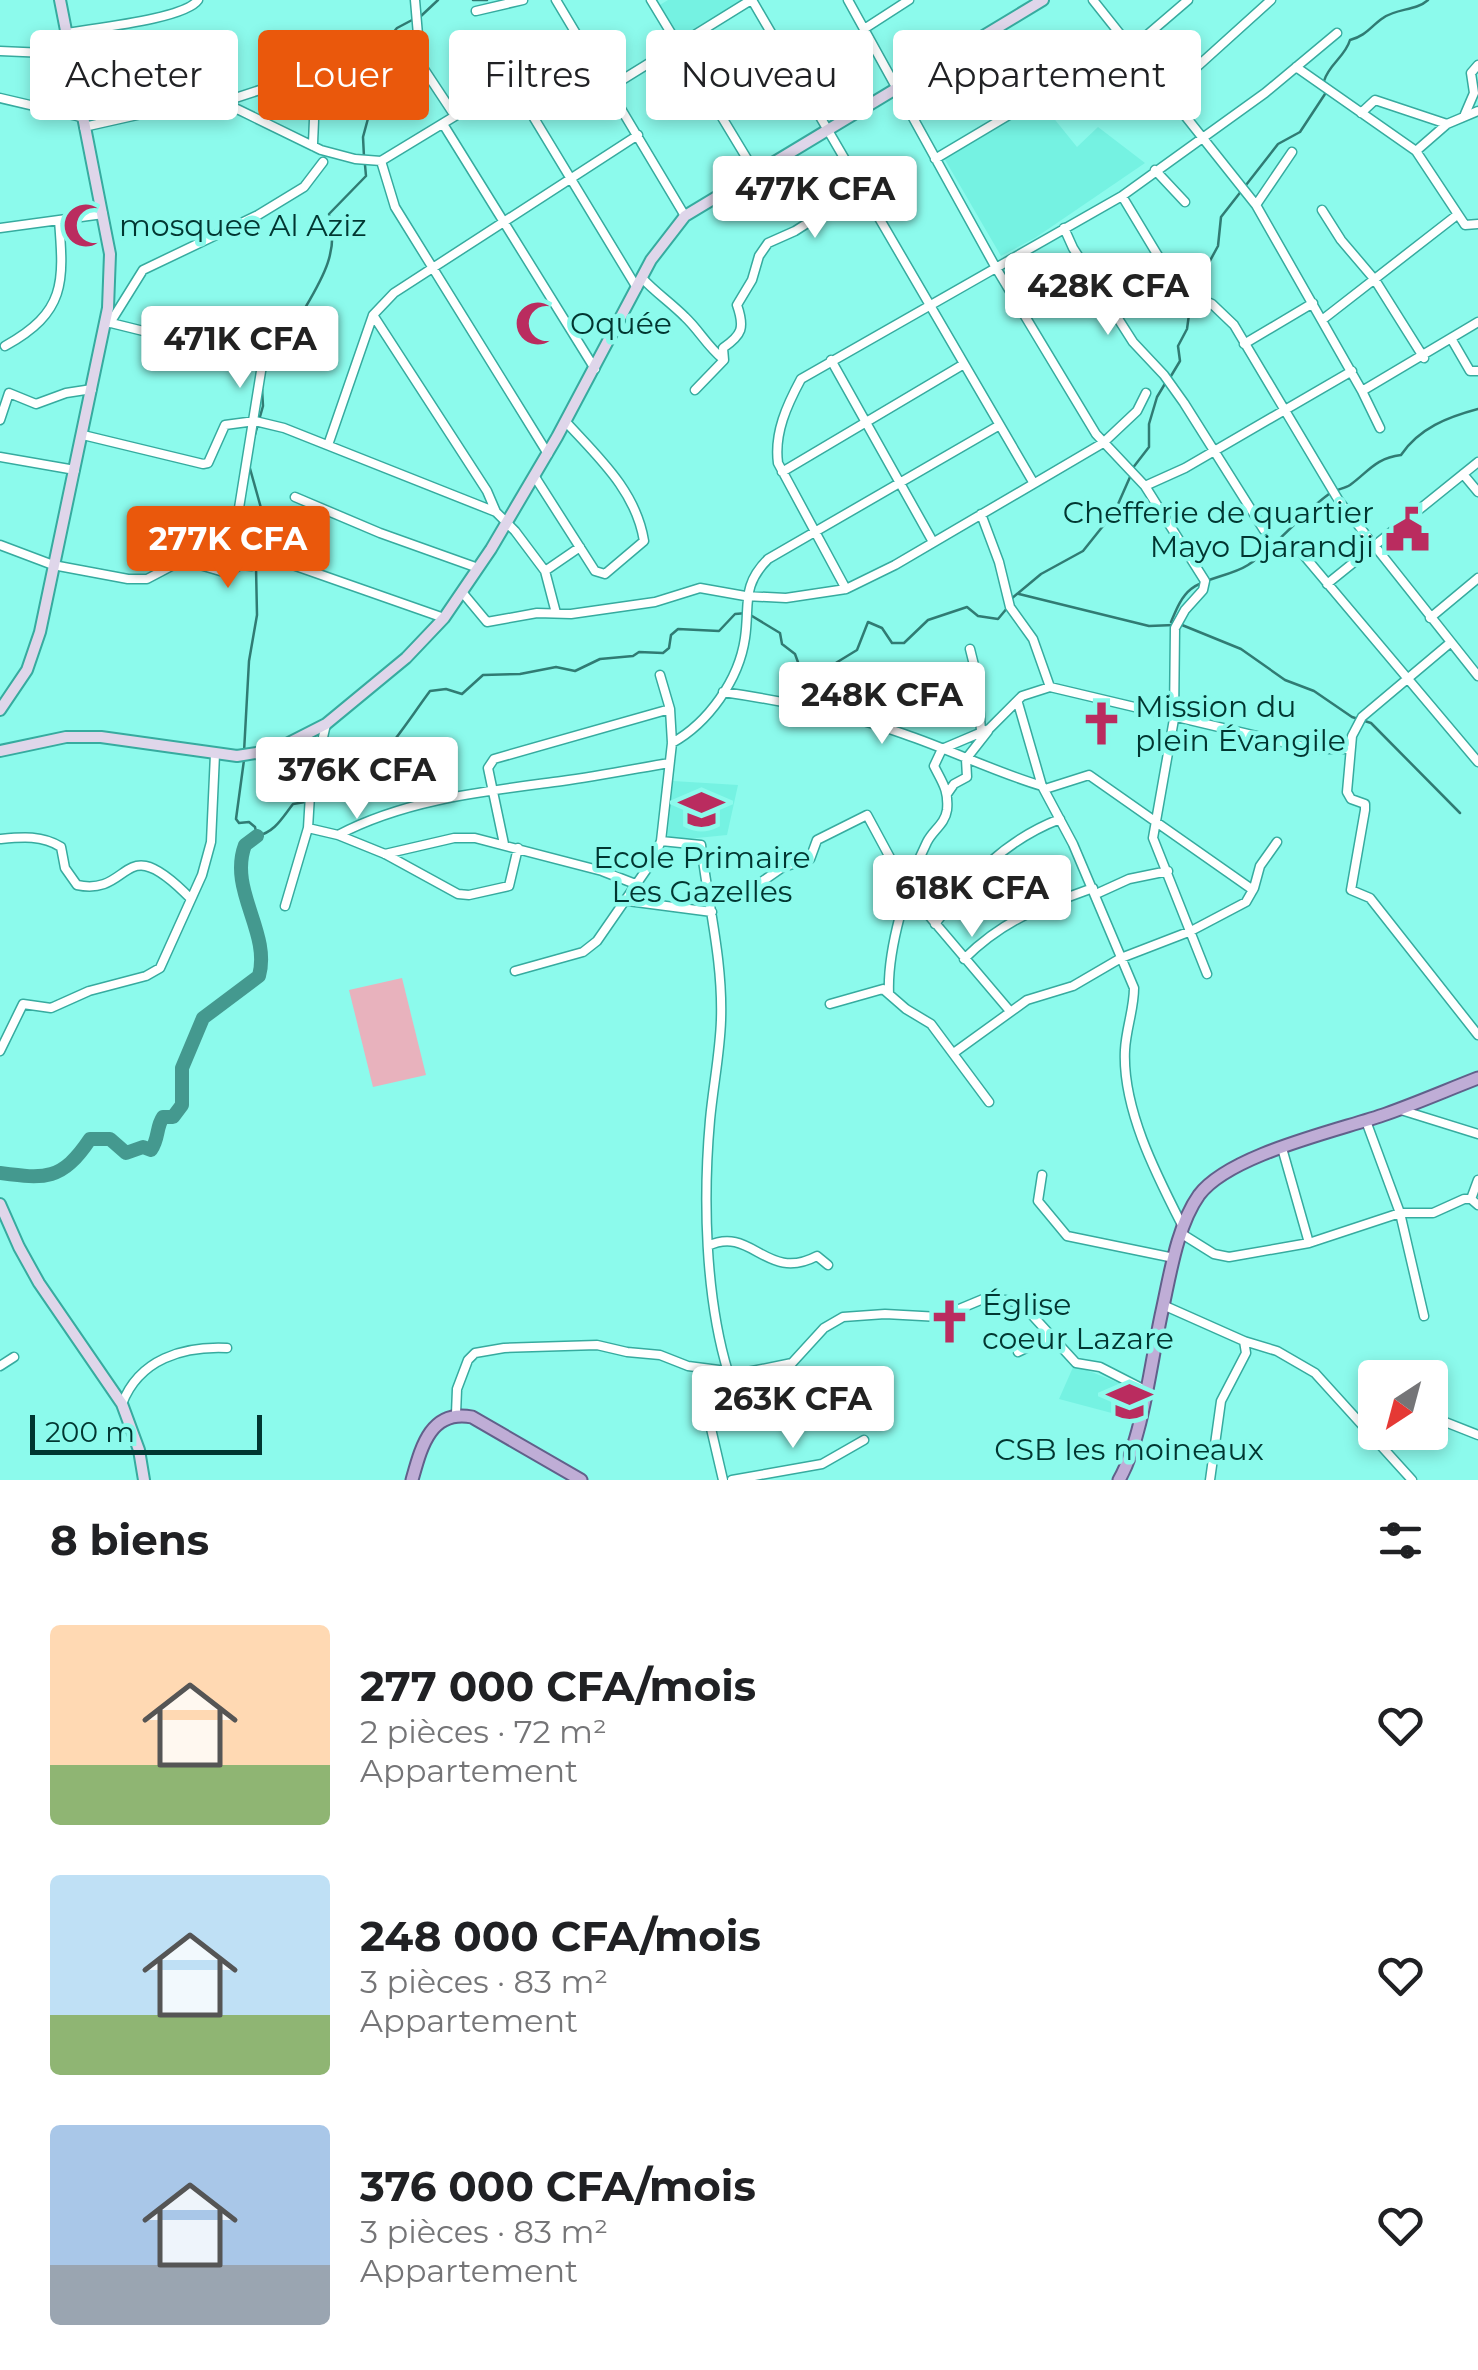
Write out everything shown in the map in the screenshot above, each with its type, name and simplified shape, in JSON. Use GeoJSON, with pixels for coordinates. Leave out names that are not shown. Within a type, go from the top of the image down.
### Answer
{"type":"FeatureCollection","features":[{"type":"Feature","properties":{"kind":"main road"},"geometry":{"type":"LineString","coordinates":[[1119,1480],[1133,1453],[1175,1259],[1198,1197],[1213,1181],[1241,1163],[1398,1110],[1478,1078]]}},
{"type":"Feature","properties":{"kind":"main road"},"geometry":{"type":"LineString","coordinates":[[412,1480],[428,1436],[436,1425],[456,1414],[472,1418],[581,1480]]}},
{"type":"Feature","properties":{"kind":"street"},"geometry":{"type":"LineString","coordinates":[[60,0],[67,30]]}},
{"type":"Feature","properties":{"kind":"street"},"geometry":{"type":"LineString","coordinates":[[88,30],[180,12],[198,0]]}},
{"type":"Feature","properties":{"kind":"street"},"geometry":{"type":"LineString","coordinates":[[415,0],[414,54],[449,107]]}},
{"type":"Feature","properties":{"kind":"street"},"geometry":{"type":"LineString","coordinates":[[476,11],[523,0]]}},
{"type":"Feature","properties":{"kind":"street"},"geometry":{"type":"LineString","coordinates":[[556,0],[575,30]]}},
{"type":"Feature","properties":{"kind":"street"},"geometry":{"type":"LineString","coordinates":[[651,0],[670,30]]}},
{"type":"Feature","properties":{"kind":"street"},"geometry":{"type":"LineString","coordinates":[[700,30],[752,0],[1033,482]]}},
{"type":"Feature","properties":{"kind":"street"},"geometry":{"type":"LineString","coordinates":[[848,0],[893,83]]}},
{"type":"Feature","properties":{"kind":"street"},"geometry":{"type":"LineString","coordinates":[[864,29],[909,0]]}},
{"type":"Feature","properties":{"kind":"street"},"geometry":{"type":"LineString","coordinates":[[993,30],[1043,0]]}},
{"type":"Feature","properties":{"kind":"street"},"geometry":{"type":"LineString","coordinates":[[1094,0],[1118,30]]}},
{"type":"Feature","properties":{"kind":"street"},"geometry":{"type":"LineString","coordinates":[[1153,30],[1188,0]]}},
{"type":"Feature","properties":{"kind":"street"},"geometry":{"type":"LineString","coordinates":[[1201,63],[1271,0]]}},
{"type":"Feature","properties":{"kind":"street"},"geometry":{"type":"LineString","coordinates":[[846,589],[782,472],[776,450],[791,398],[809,372],[1122,196],[1337,33]]}},
{"type":"Feature","properties":{"kind":"street"},"geometry":{"type":"LineString","coordinates":[[0,50],[30,52]]}},
{"type":"Feature","properties":{"kind":"street"},"geometry":{"type":"LineString","coordinates":[[1465,114],[1474,93],[1472,73],[1478,65]]}},
{"type":"Feature","properties":{"kind":"street"},"geometry":{"type":"LineString","coordinates":[[1296,67],[1416,151],[1465,225],[1478,224]]}},
{"type":"Feature","properties":{"kind":"street"},"geometry":{"type":"LineString","coordinates":[[238,97],[307,80],[312,86],[317,148],[323,162]]}},
{"type":"Feature","properties":{"kind":"street"},"geometry":{"type":"LineString","coordinates":[[0,752],[66,737],[101,737],[237,756],[275,750],[326,724],[406,658],[444,618],[548,454],[668,234],[685,216],[754,172],[893,91]]}},
{"type":"Feature","properties":{"kind":"street"},"geometry":{"type":"LineString","coordinates":[[0,98],[83,122],[95,120]]}},
{"type":"Feature","properties":{"kind":"street"},"geometry":{"type":"LineString","coordinates":[[1361,113],[1375,100],[1448,124]]}},
{"type":"Feature","properties":{"kind":"street"},"geometry":{"type":"LineString","coordinates":[[238,110],[317,148],[340,156],[378,161],[449,120]]}},
{"type":"Feature","properties":{"kind":"street"},"geometry":{"type":"LineString","coordinates":[[1416,151],[1448,124],[1478,110]]}},
{"type":"Feature","properties":{"kind":"street"},"geometry":{"type":"LineString","coordinates":[[626,116],[685,216]]}},
{"type":"Feature","properties":{"kind":"street"},"geometry":{"type":"LineString","coordinates":[[536,120],[640,283],[682,314],[724,360]]}},
{"type":"Feature","properties":{"kind":"street"},"geometry":{"type":"LineString","coordinates":[[723,120],[754,172]]}},
{"type":"Feature","properties":{"kind":"street"},"geometry":{"type":"LineString","coordinates":[[914,120],[996,268],[1103,443],[1145,486],[1206,583],[1176,625],[1174,718],[1153,838],[1206,974]]}},
{"type":"Feature","properties":{"kind":"street"},"geometry":{"type":"LineString","coordinates":[[935,158],[1000,120]]}},
{"type":"Feature","properties":{"kind":"street"},"geometry":{"type":"LineString","coordinates":[[1190,120],[1256,205],[1352,371],[1380,428]]}},
{"type":"Feature","properties":{"kind":"street"},"geometry":{"type":"LineString","coordinates":[[0,710],[28,670],[40,632],[108,323],[110,254],[83,122]]}},
{"type":"Feature","properties":{"kind":"street"},"geometry":{"type":"LineString","coordinates":[[443,124],[594,369]]}},
{"type":"Feature","properties":{"kind":"street"},"geometry":{"type":"LineString","coordinates":[[328,445],[374,315],[394,293],[638,135]]}},
{"type":"Feature","properties":{"kind":"street"},"geometry":{"type":"LineString","coordinates":[[1256,205],[1292,152]]}},
{"type":"Feature","properties":{"kind":"street"},"geometry":{"type":"LineString","coordinates":[[108,323],[143,270],[258,216],[304,187],[323,162],[340,156]]}},
{"type":"Feature","properties":{"kind":"street"},"geometry":{"type":"LineString","coordinates":[[378,161],[395,208],[548,454]]}},
{"type":"Feature","properties":{"kind":"street"},"geometry":{"type":"LineString","coordinates":[[1156,170],[1186,202]]}},
{"type":"Feature","properties":{"kind":"street"},"geometry":{"type":"LineString","coordinates":[[695,390],[724,360],[723,348],[742,332],[744,326],[737,305],[768,243],[795,231],[862,189]]}},
{"type":"Feature","properties":{"kind":"street"},"geometry":{"type":"LineString","coordinates":[[1122,196],[1178,289],[1212,304],[1223,314],[1339,501],[1478,675]]}},
{"type":"Feature","properties":{"kind":"street"},"geometry":{"type":"LineString","coordinates":[[1322,210],[1374,280],[1424,358]]}},
{"type":"Feature","properties":{"kind":"street"},"geometry":{"type":"LineString","coordinates":[[0,228],[103,214]]}},
{"type":"Feature","properties":{"kind":"street"},"geometry":{"type":"LineString","coordinates":[[1322,320],[1457,215]]}},
{"type":"Feature","properties":{"kind":"street"},"geometry":{"type":"LineString","coordinates":[[5,346],[53,308],[61,286],[59,220]]}},
{"type":"Feature","properties":{"kind":"street"},"geometry":{"type":"LineString","coordinates":[[1064,228],[1133,342],[1171,384],[1264,530]]}},
{"type":"Feature","properties":{"kind":"street"},"geometry":{"type":"LineString","coordinates":[[1244,344],[1313,304]]}},
{"type":"Feature","properties":{"kind":"street"},"geometry":{"type":"LineString","coordinates":[[374,315],[487,491],[496,512],[545,571],[556,614]]}},
{"type":"Feature","properties":{"kind":"street"},"geometry":{"type":"LineString","coordinates":[[1362,391],[1424,358],[1478,322]]}},
{"type":"Feature","properties":{"kind":"street"},"geometry":{"type":"LineString","coordinates":[[0,545],[53,565],[147,579],[184,560],[195,544],[233,519],[239,508],[258,422],[262,364],[108,323]]}},
{"type":"Feature","properties":{"kind":"street"},"geometry":{"type":"LineString","coordinates":[[1452,340],[1470,371],[1478,371]]}},
{"type":"Feature","properties":{"kind":"street"},"geometry":{"type":"LineString","coordinates":[[832,360],[933,542]]}},
{"type":"Feature","properties":{"kind":"street"},"geometry":{"type":"LineString","coordinates":[[782,472],[964,364]]}},
{"type":"Feature","properties":{"kind":"street"},"geometry":{"type":"LineString","coordinates":[[1145,486],[1352,371]]}},
{"type":"Feature","properties":{"kind":"street"},"geometry":{"type":"LineString","coordinates":[[0,420],[9,393],[36,404],[92,390]]}},
{"type":"Feature","properties":{"kind":"street"},"geometry":{"type":"LineString","coordinates":[[462,592],[487,622],[536,613],[655,602],[700,588],[786,598],[846,589],[1103,443],[1137,411],[1146,393]]}},
{"type":"Feature","properties":{"kind":"street"},"geometry":{"type":"LineString","coordinates":[[83,435],[203,464],[208,463],[225,426],[258,422],[328,445],[496,512]]}},
{"type":"Feature","properties":{"kind":"street"},"geometry":{"type":"LineString","coordinates":[[534,477],[595,571],[605,574],[641,545],[644,535],[627,494],[566,422]]}},
{"type":"Feature","properties":{"kind":"street"},"geometry":{"type":"LineString","coordinates":[[672,743],[690,733],[723,692],[738,663],[745,596],[757,570],[768,559],[998,426]]}},
{"type":"Feature","properties":{"kind":"street"},"geometry":{"type":"LineString","coordinates":[[0,457],[75,470]]}},
{"type":"Feature","properties":{"kind":"street"},"geometry":{"type":"LineString","coordinates":[[1327,584],[1478,462]]}},
{"type":"Feature","properties":{"kind":"street"},"geometry":{"type":"LineString","coordinates":[[1463,474],[1478,492]]}},
{"type":"Feature","properties":{"kind":"street"},"geometry":{"type":"LineString","coordinates":[[295,497],[478,568]]}},
{"type":"Feature","properties":{"kind":"street"},"geometry":{"type":"LineString","coordinates":[[980,514],[999,562],[1009,603],[1033,639],[1050,688]]}},
{"type":"Feature","properties":{"kind":"street"},"geometry":{"type":"LineString","coordinates":[[545,571],[580,547]]}},
{"type":"Feature","properties":{"kind":"street"},"geometry":{"type":"LineString","coordinates":[[1301,552],[1478,762]]}},
{"type":"Feature","properties":{"kind":"street"},"geometry":{"type":"LineString","coordinates":[[184,560],[226,572],[240,565],[252,566],[270,556],[444,618]]}},
{"type":"Feature","properties":{"kind":"street"},"geometry":{"type":"LineString","coordinates":[[1430,618],[1478,578]]}},
{"type":"Feature","properties":{"kind":"street"},"geometry":{"type":"LineString","coordinates":[[1450,643],[1360,719],[1352,736],[1348,798],[1365,804],[1352,891],[1370,898],[1478,1035]]}},
{"type":"Feature","properties":{"kind":"street"},"geometry":{"type":"LineString","coordinates":[[889,994],[892,957],[908,891],[928,839],[945,818],[948,794],[954,784],[967,777],[966,760],[985,730],[970,649]]}},
{"type":"Feature","properties":{"kind":"street"},"geometry":{"type":"LineString","coordinates":[[516,971],[583,952],[597,941],[638,885],[661,841],[672,743],[670,708],[660,675]]}},
{"type":"Feature","properties":{"kind":"street"},"geometry":{"type":"LineString","coordinates":[[948,794],[934,766],[942,749],[985,730],[1022,696],[1050,688],[1312,749],[1350,750]]}},
{"type":"Feature","properties":{"kind":"street"},"geometry":{"type":"LineString","coordinates":[[723,692],[802,703],[904,734],[1043,788],[1090,776],[1253,890]]}},
{"type":"Feature","properties":{"kind":"street"},"geometry":{"type":"LineString","coordinates":[[1018,702],[1043,788],[1094,891],[1134,988],[1125,1048],[1127,1079],[1149,1150],[1183,1231],[1214,1254],[1230,1257],[1309,1243],[1400,1212],[1423,1215],[1474,1202],[1478,1180]]}},
{"type":"Feature","properties":{"kind":"street"},"geometry":{"type":"LineString","coordinates":[[504,844],[488,768],[494,759],[670,708]]}},
{"type":"Feature","properties":{"kind":"street"},"geometry":{"type":"LineString","coordinates":[[285,906],[308,828],[310,794],[326,724]]}},
{"type":"Feature","properties":{"kind":"street"},"geometry":{"type":"LineString","coordinates":[[0,1051],[23,1004],[51,1008],[160,968],[211,842],[215,754]]}},
{"type":"Feature","properties":{"kind":"street"},"geometry":{"type":"LineString","coordinates":[[338,835],[402,809],[669,763]]}},
{"type":"Feature","properties":{"kind":"street"},"geometry":{"type":"LineString","coordinates":[[710,898],[744,894],[783,867],[810,860],[817,840],[868,815],[908,891],[1009,1010]]}},
{"type":"Feature","properties":{"kind":"street"},"geometry":{"type":"LineString","coordinates":[[934,924],[982,866],[1027,832],[1060,819]]}},
{"type":"Feature","properties":{"kind":"street"},"geometry":{"type":"LineString","coordinates":[[308,828],[385,854],[450,891],[469,895],[509,886],[518,848]]}},
{"type":"Feature","properties":{"kind":"street"},"geometry":{"type":"LineString","coordinates":[[0,838],[25,836],[52,841],[61,847],[65,868],[77,885],[106,884],[135,865],[150,866],[166,873],[191,899]]}},
{"type":"Feature","properties":{"kind":"street"},"geometry":{"type":"LineString","coordinates":[[385,854],[454,838],[475,838],[638,885]]}},
{"type":"Feature","properties":{"kind":"street"},"geometry":{"type":"LineString","coordinates":[[661,841],[701,845],[721,975],[721,1024],[706,1162],[708,1246],[721,1348],[728,1372],[706,1407],[723,1480]]}},
{"type":"Feature","properties":{"kind":"street"},"geometry":{"type":"LineString","coordinates":[[955,1052],[1027,1000],[1073,986],[1121,958],[1192,931],[1246,902],[1260,866],[1278,842]]}},
{"type":"Feature","properties":{"kind":"street"},"geometry":{"type":"LineString","coordinates":[[964,959],[984,939],[1030,910],[1168,872]]}},
{"type":"Feature","properties":{"kind":"street"},"geometry":{"type":"LineString","coordinates":[[628,900],[712,912]]}},
{"type":"Feature","properties":{"kind":"street"},"geometry":{"type":"LineString","coordinates":[[830,1004],[883,989],[931,1024],[989,1102]]}},
{"type":"Feature","properties":{"kind":"street"},"geometry":{"type":"LineString","coordinates":[[1398,1110],[1478,1134]]}},
{"type":"Feature","properties":{"kind":"street"},"geometry":{"type":"LineString","coordinates":[[1366,1121],[1400,1212],[1424,1316]]}},
{"type":"Feature","properties":{"kind":"street"},"geometry":{"type":"LineString","coordinates":[[1282,1148],[1309,1243]]}},
{"type":"Feature","properties":{"kind":"street"},"geometry":{"type":"LineString","coordinates":[[1042,1175],[1038,1201],[1067,1236],[1175,1259]]}},
{"type":"Feature","properties":{"kind":"street"},"geometry":{"type":"LineString","coordinates":[[0,1204],[18,1247],[122,1404],[140,1450],[144,1480]]}},
{"type":"Feature","properties":{"kind":"street"},"geometry":{"type":"LineString","coordinates":[[708,1246],[717,1242],[750,1246],[767,1259],[788,1265],[817,1256],[828,1265]]}},
{"type":"Feature","properties":{"kind":"street"},"geometry":{"type":"LineString","coordinates":[[456,1414],[457,1389],[468,1360],[475,1353],[504,1348],[597,1345],[660,1355],[688,1366],[742,1372],[792,1362],[824,1328],[843,1317],[885,1314],[940,1318],[988,1296],[1021,1303],[1076,1363],[1100,1367],[1144,1390]]}},
{"type":"Feature","properties":{"kind":"street"},"geometry":{"type":"LineString","coordinates":[[1164,1305],[1244,1341],[1277,1351],[1315,1373],[1358,1419]]}},
{"type":"Feature","properties":{"kind":"street"},"geometry":{"type":"LineString","coordinates":[[1018,1352],[1053,1335]]}},
{"type":"Feature","properties":{"kind":"street"},"geometry":{"type":"LineString","coordinates":[[1210,1480],[1222,1401],[1246,1353],[1244,1341]]}},
{"type":"Feature","properties":{"kind":"street"},"geometry":{"type":"LineString","coordinates":[[122,1404],[127,1390],[160,1360],[193,1347],[227,1348]]}},
{"type":"Feature","properties":{"kind":"street"},"geometry":{"type":"LineString","coordinates":[[0,1366],[14,1358]]}},
{"type":"Feature","properties":{"kind":"street"},"geometry":{"type":"LineString","coordinates":[[1448,1423],[1478,1434]]}},
{"type":"Feature","properties":{"kind":"street"},"geometry":{"type":"LineString","coordinates":[[732,1480],[822,1464],[864,1440]]}},
{"type":"Feature","properties":{"kind":"street"},"geometry":{"type":"LineString","coordinates":[[1386,1450],[1412,1480]]}},
{"type":"Feature","properties":{"kind":"shaded area"},"geometry":{"type":"Polygon","coordinates":[[[668,0],[743,0],[692,30],[673,30],[658,6],[668,0]]]}},
{"type":"Feature","properties":{"kind":"shaded area"},"geometry":{"type":"Polygon","coordinates":[[[1006,120],[1055,120],[1077,147],[1098,127],[1145,163],[1035,238],[1001,256],[944,158],[1006,120]]]}},
{"type":"Feature","properties":{"kind":"shaded area","name":"Ecole Primaire Les Gazelles"},"geometry":{"type":"Polygon","coordinates":[[[673,781],[738,785],[727,835],[667,841],[673,781]]]}},
{"type":"Feature","properties":{"kind":"shaded area"},"geometry":{"type":"Polygon","coordinates":[[[402,978],[426,1075],[373,1087],[349,990],[402,978]]]}},
{"type":"Feature","properties":{"kind":"shaded area"},"geometry":{"type":"Polygon","coordinates":[[[1074,1365],[1134,1389],[1123,1416],[1059,1399],[1074,1365]]]}},
{"type":"Feature","properties":{"kind":"waterway"},"geometry":{"type":"LineString","coordinates":[[421,16],[438,0]]}},
{"type":"Feature","properties":{"kind":"waterway"},"geometry":{"type":"LineString","coordinates":[[473,0],[487,0]]}},
{"type":"Feature","properties":{"kind":"waterway"},"geometry":{"type":"LineString","coordinates":[[1324,81],[1350,40],[1388,15],[1428,0]]}},
{"type":"Feature","properties":{"kind":"waterway"},"geometry":{"type":"LineString","coordinates":[[364,157],[363,137],[382,46],[397,28],[414,19]]}},
{"type":"Feature","properties":{"kind":"waterway"},"geometry":{"type":"LineString","coordinates":[[1193,292],[1218,246],[1221,217],[1278,144],[1300,132],[1325,89]]}},
{"type":"Feature","properties":{"kind":"waterway"},"geometry":{"type":"LineString","coordinates":[[265,371],[275,354],[283,352],[326,269],[332,233],[329,214],[366,176],[365,165]]}},
{"type":"Feature","properties":{"kind":"waterway"},"geometry":{"type":"LineString","coordinates":[[1171,376],[1180,361],[1178,346],[1187,329],[1191,300]]}},
{"type":"Feature","properties":{"kind":"waterway"},"geometry":{"type":"LineString","coordinates":[[1132,469],[1149,447],[1149,424],[1166,382]]}},
{"type":"Feature","properties":{"kind":"waterway"},"geometry":{"type":"LineString","coordinates":[[254,438],[263,406],[262,389]]}},
{"type":"Feature","properties":{"kind":"waterway"},"geometry":{"type":"LineString","coordinates":[[1171,622],[1191,589],[1248,565],[1329,494],[1350,485],[1379,462],[1401,455],[1435,425],[1478,409]]}},
{"type":"Feature","properties":{"kind":"waterway"},"geometry":{"type":"LineString","coordinates":[[249,465],[261,508],[258,555]]}},
{"type":"Feature","properties":{"kind":"waterway"},"geometry":{"type":"LineString","coordinates":[[1011,599],[1041,574],[1083,551],[1115,511],[1130,477]]}},
{"type":"Feature","properties":{"kind":"waterway"},"geometry":{"type":"LineString","coordinates":[[244,752],[249,661],[257,615],[256,567]]}},
{"type":"Feature","properties":{"kind":"waterway"},"geometry":{"type":"LineString","coordinates":[[1019,594],[1149,626],[1174,625]]}},
{"type":"Feature","properties":{"kind":"waterway"},"geometry":{"type":"LineString","coordinates":[[314,793],[333,766],[380,758],[430,691],[446,689],[462,694],[483,675],[520,674],[556,667],[575,671],[600,659],[639,652],[663,653],[678,629],[719,631],[735,614],[747,613],[780,633],[782,644],[795,654],[799,665],[821,672],[857,650],[868,622],[882,628],[892,643],[904,643],[928,620],[967,607],[978,616],[998,619],[1008,607]]}},
{"type":"Feature","properties":{"kind":"waterway"},"geometry":{"type":"LineString","coordinates":[[1182,625],[1241,649],[1285,680],[1314,691],[1352,717],[1371,723],[1460,813]]}},
{"type":"Feature","properties":{"kind":"waterway"},"geometry":{"type":"LineString","coordinates":[[244,760],[236,819],[239,823],[249,822],[257,836],[273,828],[293,804],[305,802]]}},
{"type":"Feature","properties":{"kind":"waterway"},"geometry":{"type":"LineString","coordinates":[[0,1173],[51,1174],[70,1163],[90,1139],[110,1139],[126,1153],[143,1147],[151,1150],[163,1117],[173,1117],[182,1105],[182,1068],[203,1018],[259,976],[259,943],[245,895],[241,862],[245,845],[257,836]]}},
{"type":"Feature","properties":{"kind":"place","name":"mosquee Al Aziz"},"geometry":{"type":"Point","coordinates":[86,225]}},
{"type":"Feature","properties":{"kind":"place","name":"Oquée"},"geometry":{"type":"Point","coordinates":[537,323]}},
{"type":"Feature","properties":{"kind":"place","name":"Chefferie de quartier Mayo Djarandji"},"geometry":{"type":"Point","coordinates":[1407,529]}},
{"type":"Feature","properties":{"kind":"place","name":"Mission du plein Évangile"},"geometry":{"type":"Point","coordinates":[1102,723]}},
{"type":"Feature","properties":{"kind":"place","name":"Ecole Primaire Les Gazelles"},"geometry":{"type":"Point","coordinates":[702,810]}},
{"type":"Feature","properties":{"kind":"place","name":"Église coeur Lazare"},"geometry":{"type":"Point","coordinates":[949,1321]}},
{"type":"Feature","properties":{"kind":"place","name":"CSB les moineaux"},"geometry":{"type":"Point","coordinates":[1129,1402]}}]}
